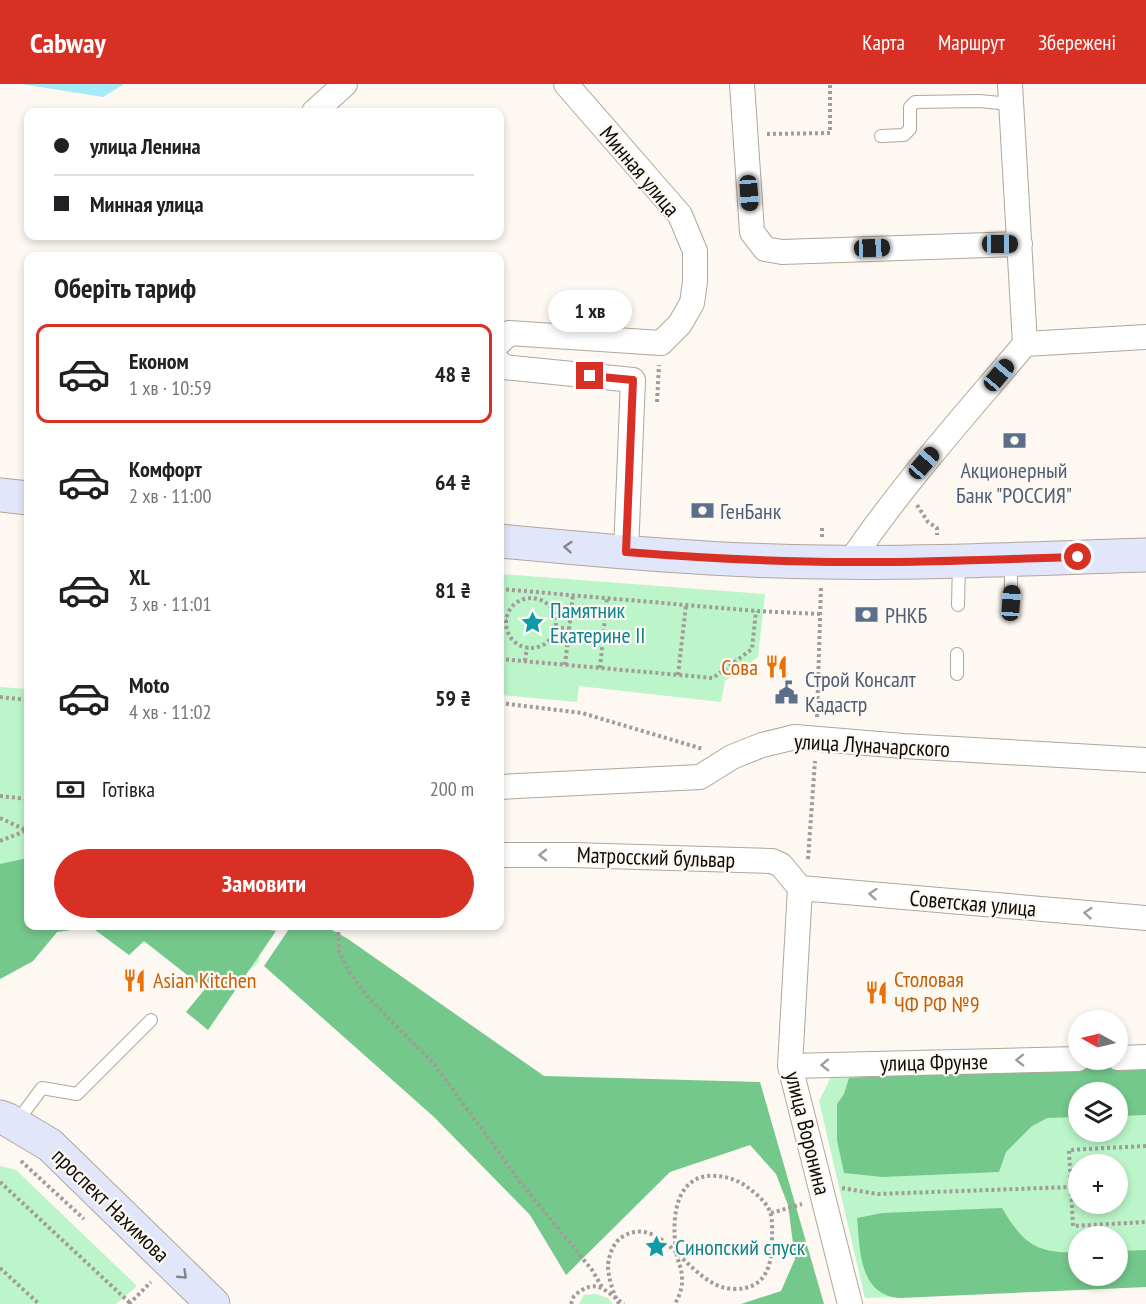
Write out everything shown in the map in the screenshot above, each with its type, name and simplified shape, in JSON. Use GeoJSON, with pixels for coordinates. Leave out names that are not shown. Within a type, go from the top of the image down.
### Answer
{"type":"FeatureCollection","features":[{"type":"Feature","properties":{"kind":"main road"},"geometry":{"type":"LineString","coordinates":[[0,495],[24,498]]}},
{"type":"Feature","properties":{"kind":"main road"},"geometry":{"type":"LineString","coordinates":[[504,541],[718,559],[850,562],[948,562],[1146,555]]}},
{"type":"Feature","properties":{"kind":"main road","name":"проспект Нахимова"},"geometry":{"type":"LineString","coordinates":[[7,1121],[50,1145],[213,1304]]}},
{"type":"Feature","properties":{"kind":"street"},"geometry":{"type":"LineString","coordinates":[[318,108],[345,84]]}},
{"type":"Feature","properties":{"kind":"street","name":"Минная улица"},"geometry":{"type":"LineString","coordinates":[[504,338],[509,333],[661,343],[680,324],[692,303],[695,251],[680,215],[566,84]]}},
{"type":"Feature","properties":{"kind":"street"},"geometry":{"type":"LineString","coordinates":[[742,84],[752,232],[765,249],[782,252],[1020,244]]}},
{"type":"Feature","properties":{"kind":"street"},"geometry":{"type":"LineString","coordinates":[[850,562],[913,476],[1025,344],[1010,94]]}},
{"type":"Feature","properties":{"kind":"street"},"geometry":{"type":"LineString","coordinates":[[1025,344],[1146,338]]}},
{"type":"Feature","properties":{"kind":"street"},"geometry":{"type":"LineString","coordinates":[[504,368],[633,380],[626,552]]}},
{"type":"Feature","properties":{"kind":"street","name":"улица Луначарского"},"geometry":{"type":"LineString","coordinates":[[504,787],[700,777],[732,757],[762,745],[795,737],[903,746],[1146,760]]}},
{"type":"Feature","properties":{"kind":"street","name":"Матросский бульвар"},"geometry":{"type":"LineString","coordinates":[[504,855],[772,861],[781,865],[800,888]]}},
{"type":"Feature","properties":{"kind":"street","name":"Советская улица"},"geometry":{"type":"LineString","coordinates":[[800,888],[1146,918]]}},
{"type":"Feature","properties":{"kind":"street","name":"улица Воронина"},"geometry":{"type":"LineString","coordinates":[[800,888],[790,1066],[850,1304]]}},
{"type":"Feature","properties":{"kind":"street"},"geometry":{"type":"LineString","coordinates":[[1128,1058],[1146,1057]]}},
{"type":"Feature","properties":{"kind":"street","name":"улица Фрунзе"},"geometry":{"type":"LineString","coordinates":[[790,1066],[1068,1059]]}},
{"type":"Feature","properties":{"kind":"lane"},"geometry":{"type":"LineString","coordinates":[[881,136],[904,135],[910,129],[910,107],[915,102],[979,101],[1010,94]]}},
{"type":"Feature","properties":{"kind":"lane"},"geometry":{"type":"LineString","coordinates":[[1011,559],[1011,603]]}},
{"type":"Feature","properties":{"kind":"lane"},"geometry":{"type":"LineString","coordinates":[[948,562],[958,605]]}},
{"type":"Feature","properties":{"kind":"lane"},"geometry":{"type":"LineString","coordinates":[[957,654],[957,674]]}},
{"type":"Feature","properties":{"kind":"lane"},"geometry":{"type":"LineString","coordinates":[[7,1121],[42,1088],[77,1094],[152,1020]]}},
{"type":"Feature","properties":{"kind":"path"},"geometry":{"type":"LineString","coordinates":[[745,134],[831,133],[830,84]]}},
{"type":"Feature","properties":{"kind":"path"},"geometry":{"type":"LineString","coordinates":[[915,496],[921,513],[937,528],[948,562]]}},
{"type":"Feature","properties":{"kind":"path"},"geometry":{"type":"LineString","coordinates":[[504,589],[756,611],[820,614]]}},
{"type":"Feature","properties":{"kind":"path"},"geometry":{"type":"LineString","coordinates":[[534,592],[534,599]]}},
{"type":"Feature","properties":{"kind":"path"},"geometry":{"type":"LineString","coordinates":[[565,665],[573,595]]}},
{"type":"Feature","properties":{"kind":"path"},"geometry":{"type":"LineString","coordinates":[[600,668],[607,598]]}},
{"type":"Feature","properties":{"kind":"path"},"geometry":{"type":"LineString","coordinates":[[534,599],[551,608],[555,617],[555,631],[545,643],[534,648],[527,647],[513,639],[507,628],[507,621],[512,607],[520,601],[534,599]]}},
{"type":"Feature","properties":{"kind":"path"},"geometry":{"type":"LineString","coordinates":[[678,675],[686,605]]}},
{"type":"Feature","properties":{"kind":"path"},"geometry":{"type":"LineString","coordinates":[[504,658],[712,678],[752,649],[756,611]]}},
{"type":"Feature","properties":{"kind":"path"},"geometry":{"type":"LineString","coordinates":[[555,627],[569,629]]}},
{"type":"Feature","properties":{"kind":"path"},"geometry":{"type":"LineString","coordinates":[[525,661],[527,647]]}},
{"type":"Feature","properties":{"kind":"path"},"geometry":{"type":"LineString","coordinates":[[0,697],[24,700]]}},
{"type":"Feature","properties":{"kind":"path"},"geometry":{"type":"LineString","coordinates":[[504,703],[582,713],[732,757]]}},
{"type":"Feature","properties":{"kind":"path"},"geometry":{"type":"LineString","coordinates":[[0,796],[24,799]]}},
{"type":"Feature","properties":{"kind":"path"},"geometry":{"type":"LineString","coordinates":[[0,818],[24,828]]}},
{"type":"Feature","properties":{"kind":"path"},"geometry":{"type":"LineString","coordinates":[[0,841],[24,832]]}},
{"type":"Feature","properties":{"kind":"path"},"geometry":{"type":"LineString","coordinates":[[338,930],[339,952],[350,973],[368,997],[435,1065],[521,1183],[592,1270],[602,1287],[618,1302],[624,1304]]}},
{"type":"Feature","properties":{"kind":"path"},"geometry":{"type":"LineString","coordinates":[[1069,1154],[1069,1150],[1146,1146]]}},
{"type":"Feature","properties":{"kind":"path"},"geometry":{"type":"LineString","coordinates":[[19,1159],[86,1221]]}},
{"type":"Feature","properties":{"kind":"path"},"geometry":{"type":"LineString","coordinates":[[618,1302],[608,1274],[608,1262],[611,1251],[618,1240],[629,1233],[649,1232],[659,1237],[677,1256],[705,1280],[717,1287],[745,1288],[760,1281],[768,1270],[772,1252],[771,1213],[761,1198],[736,1179],[704,1176],[685,1189],[676,1202],[677,1256],[682,1268],[682,1281],[680,1294],[675,1304]]}},
{"type":"Feature","properties":{"kind":"path"},"geometry":{"type":"LineString","coordinates":[[0,1182],[130,1304],[152,1282],[143,1274]]}},
{"type":"Feature","properties":{"kind":"path"},"geometry":{"type":"LineString","coordinates":[[878,1194],[1068,1187]]}},
{"type":"Feature","properties":{"kind":"path"},"geometry":{"type":"LineString","coordinates":[[1072,1214],[1073,1226],[1146,1222]]}},
{"type":"Feature","properties":{"kind":"path"},"geometry":{"type":"LineString","coordinates":[[0,1268],[39,1304]]}},
{"type":"Feature","properties":{"kind":"path"},"geometry":{"type":"LineString","coordinates":[[571,1304],[574,1296],[582,1289],[590,1286],[602,1287]]}},
{"type":"Feature","properties":{"kind":"green space"},"geometry":{"type":"Polygon","coordinates":[[[504,574],[765,594],[758,657],[725,681],[721,702],[579,686],[577,702],[504,695],[504,574]]]}},
{"type":"Feature","properties":{"kind":"green space"},"geometry":{"type":"Polygon","coordinates":[[[0,687],[24,689],[24,930],[71,930],[57,932],[33,961],[0,979],[0,687]]]}},
{"type":"Feature","properties":{"kind":"green space"},"geometry":{"type":"Polygon","coordinates":[[[24,859],[24,930],[71,930],[57,932],[33,961],[0,979],[0,864],[24,859]]]}},
{"type":"Feature","properties":{"kind":"green space"},"geometry":{"type":"Polygon","coordinates":[[[95,930],[262,930],[259,962],[217,998],[144,941],[129,955],[95,930]]]}},
{"type":"Feature","properties":{"kind":"green space"},"geometry":{"type":"Polygon","coordinates":[[[95,930],[276,931],[208,1030],[186,1012],[205,989],[144,941],[129,955],[95,930]]]}},
{"type":"Feature","properties":{"kind":"green space"},"geometry":{"type":"Polygon","coordinates":[[[288,930],[332,930],[544,1076],[760,1082],[824,1304],[741,1304],[781,1291],[795,1259],[788,1205],[776,1174],[750,1145],[670,1172],[566,1275],[530,1215],[434,1117],[264,966],[288,930]]]}},
{"type":"Feature","properties":{"kind":"green space"},"geometry":{"type":"Polygon","coordinates":[[[1146,1060],[1146,1115],[1128,1116],[1128,1082],[1068,1082],[1068,1117],[1047,1118],[1032,1126],[1006,1152],[999,1172],[882,1177],[844,1173],[837,1140],[837,1104],[844,1094],[849,1078],[1068,1065],[1068,1070],[1128,1070],[1128,1061],[1146,1060]]]}},
{"type":"Feature","properties":{"kind":"green space"},"geometry":{"type":"Polygon","coordinates":[[[1128,1067],[1146,1067],[1146,1287],[865,1298],[819,1101],[832,1075],[1068,1069],[1128,1070],[1128,1067]]]}},
{"type":"Feature","properties":{"kind":"green space"},"geometry":{"type":"Polygon","coordinates":[[[0,1166],[16,1170],[137,1286],[116,1304],[0,1304],[0,1166]]]}},
{"type":"Feature","properties":{"kind":"green space"},"geometry":{"type":"Polygon","coordinates":[[[1002,1208],[1017,1230],[1032,1244],[1051,1251],[1068,1252],[1068,1286],[1128,1286],[1128,1251],[1146,1250],[1146,1287],[892,1297],[873,1285],[867,1276],[860,1253],[857,1218],[882,1213],[1002,1208]]]}},
{"type":"Feature","properties":{"kind":"green space"},"geometry":{"type":"Polygon","coordinates":[[[596,1294],[608,1298],[613,1304],[579,1304],[584,1295],[596,1294]]]}},
{"type":"Feature","properties":{"kind":"water"},"geometry":{"type":"Polygon","coordinates":[[[21,84],[124,84],[103,97],[21,84]]]}},
{"type":"Feature","properties":{"kind":"place","name":"Акционерный Банк \"РОССИЯ\""},"geometry":{"type":"Point","coordinates":[1014,441]}},
{"type":"Feature","properties":{"kind":"place","name":"ГенБанк"},"geometry":{"type":"Point","coordinates":[702,511]}},
{"type":"Feature","properties":{"kind":"place","name":"РНКБ"},"geometry":{"type":"Point","coordinates":[867,615]}},
{"type":"Feature","properties":{"kind":"place","name":"Памятник Екатерине II"},"geometry":{"type":"Point","coordinates":[532,623]}},
{"type":"Feature","properties":{"kind":"place","name":"Сова"},"geometry":{"type":"Point","coordinates":[776,667]}},
{"type":"Feature","properties":{"kind":"place","name":"Строй Консалт Кадастр"},"geometry":{"type":"Point","coordinates":[787,692]}},
{"type":"Feature","properties":{"kind":"place","name":"Asian Kitchen"},"geometry":{"type":"Point","coordinates":[135,980]}},
{"type":"Feature","properties":{"kind":"place","name":"Столовая ЧФ РФ №9"},"geometry":{"type":"Point","coordinates":[876,992]}},
{"type":"Feature","properties":{"kind":"place","name":"Синопский спуск"},"geometry":{"type":"Point","coordinates":[657,1247]}},
{"type":"Feature","properties":{"kind":"route"},"geometry":{"type":"LineString","coordinates":[[590,376],[633,380],[626,552],[718,559],[821,562],[959,562],[1078,557]]}}]}
